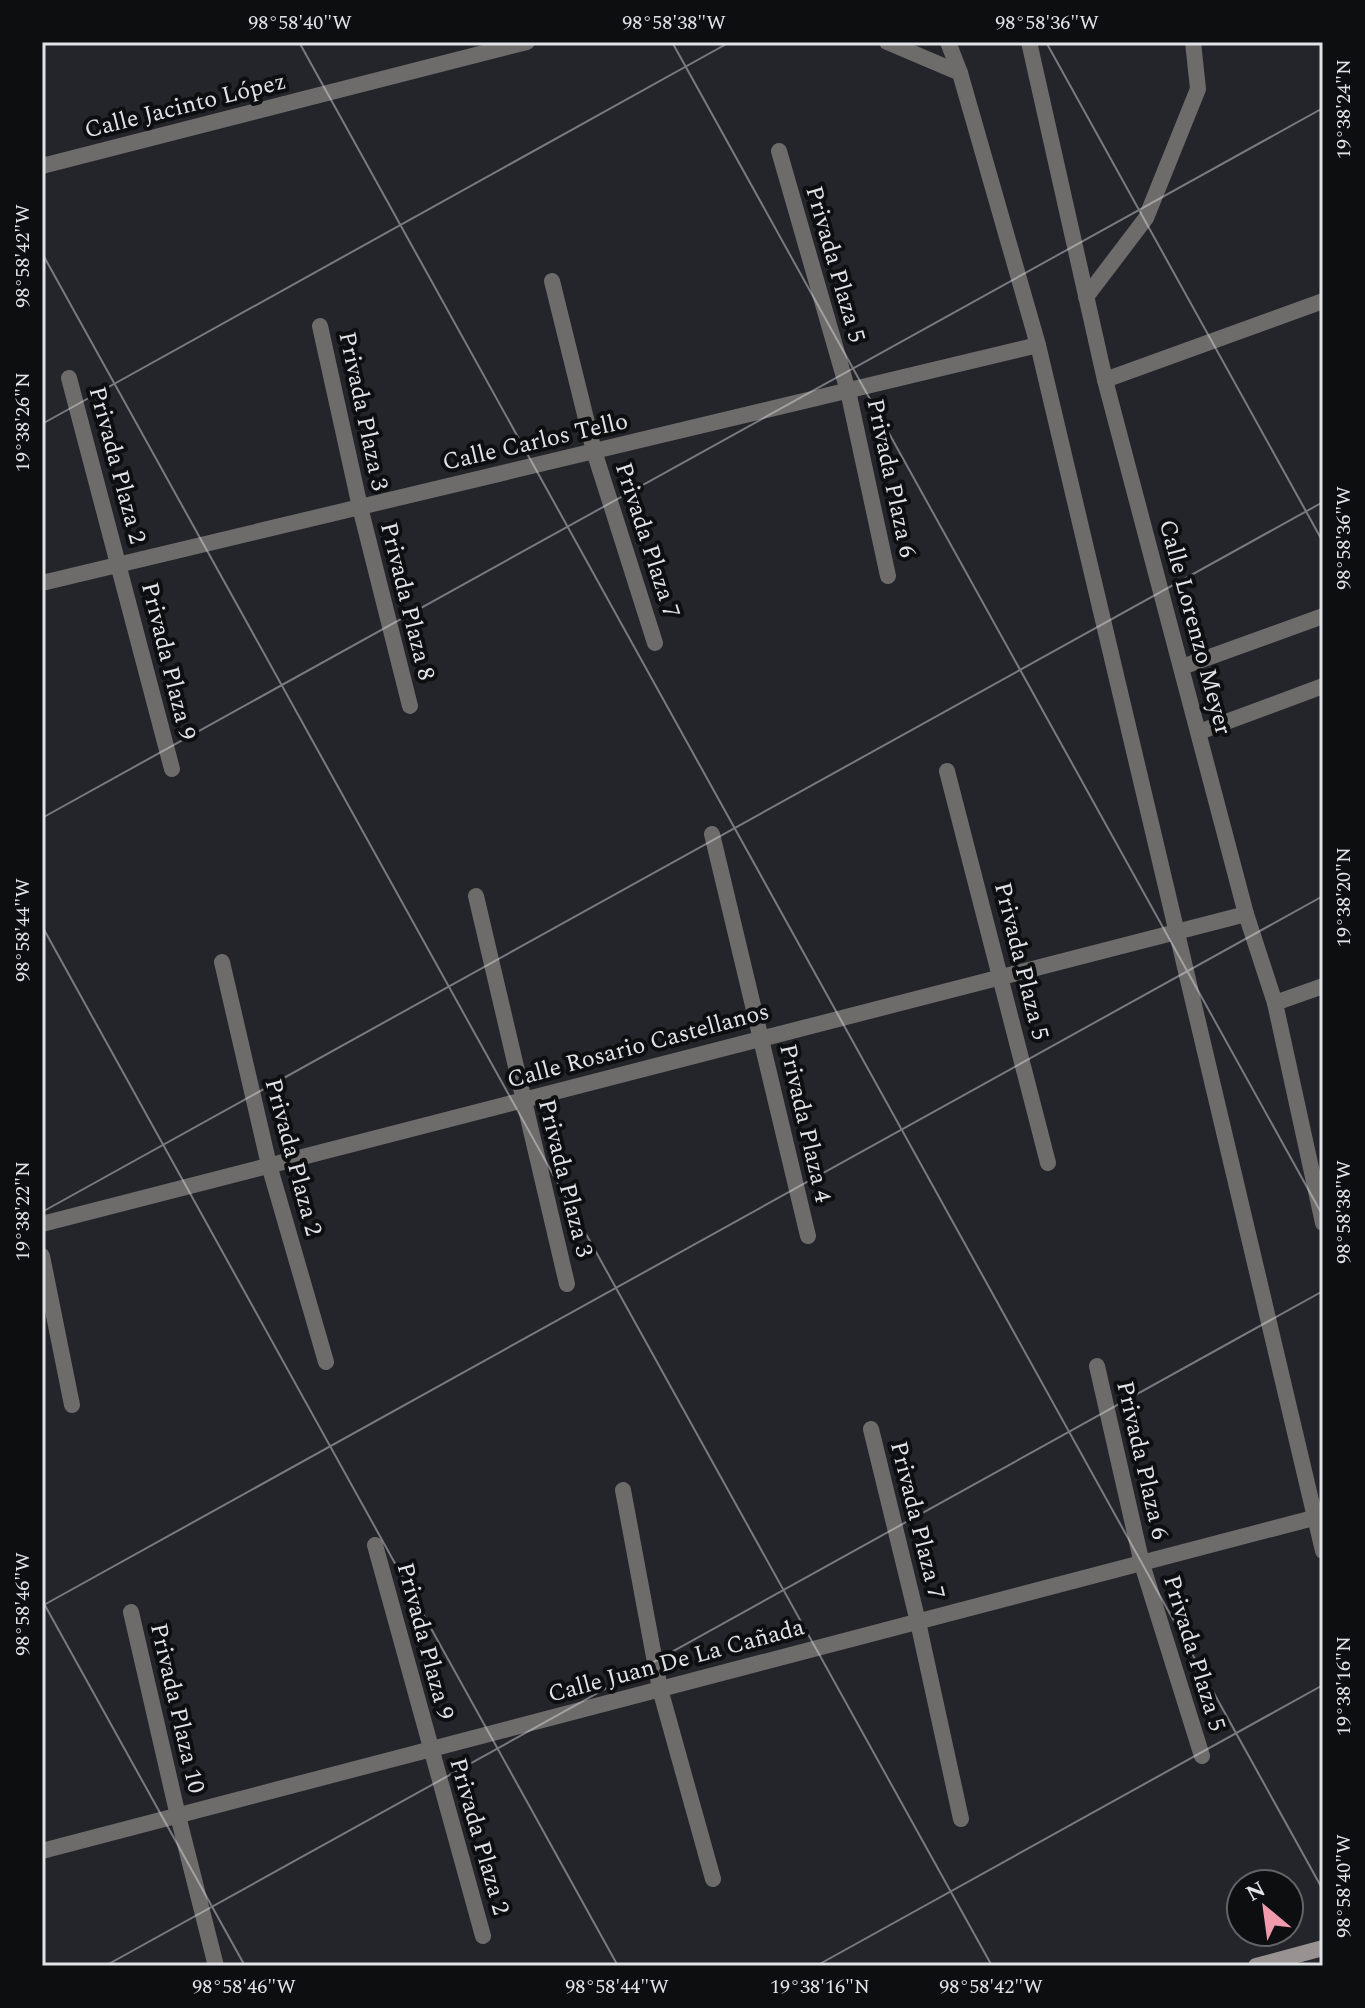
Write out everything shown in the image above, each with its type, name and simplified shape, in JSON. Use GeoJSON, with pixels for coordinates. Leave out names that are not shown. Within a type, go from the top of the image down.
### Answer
{"type":"FeatureCollection","features":[{"type":"Feature","properties":{"kind":"main road"},"geometry":{"type":"LineString","coordinates":[[1256,1966],[1323,1948]]}},
{"type":"Feature","properties":{"kind":"street","name":"Calle Jacinto López"},"geometry":{"type":"LineString","coordinates":[[42,166],[527,42]]}},
{"type":"Feature","properties":{"kind":"street"},"geometry":{"type":"LineString","coordinates":[[887,42],[960,73]]}},
{"type":"Feature","properties":{"kind":"street"},"geometry":{"type":"LineString","coordinates":[[948,42],[960,73],[1038,345],[1319,1517],[1323,1551]]}},
{"type":"Feature","properties":{"kind":"street","name":"Calle Lorenzo Meyer"},"geometry":{"type":"LineString","coordinates":[[1029,42],[1105,380],[1246,914],[1275,1003],[1319,1189],[1323,1223]]}},
{"type":"Feature","properties":{"kind":"street"},"geometry":{"type":"LineString","coordinates":[[1086,297],[1146,218],[1198,89],[1193,42]]}},
{"type":"Feature","properties":{"kind":"street","name":"Privada Plaza 5"},"geometry":{"type":"LineString","coordinates":[[779,151],[848,391]]}},
{"type":"Feature","properties":{"kind":"street"},"geometry":{"type":"LineString","coordinates":[[552,281],[594,451]]}},
{"type":"Feature","properties":{"kind":"street"},"geometry":{"type":"LineString","coordinates":[[1105,380],[1323,301]]}},
{"type":"Feature","properties":{"kind":"street","name":"Privada Plaza 3"},"geometry":{"type":"LineString","coordinates":[[320,326],[360,507]]}},
{"type":"Feature","properties":{"kind":"street","name":"Calle Carlos Tello"},"geometry":{"type":"LineString","coordinates":[[42,583],[1038,345]]}},
{"type":"Feature","properties":{"kind":"street","name":"Privada Plaza 2"},"geometry":{"type":"LineString","coordinates":[[69,378],[120,565]]}},
{"type":"Feature","properties":{"kind":"street","name":"Privada Plaza 6"},"geometry":{"type":"LineString","coordinates":[[848,391],[888,576]]}},
{"type":"Feature","properties":{"kind":"street","name":"Privada Plaza 7"},"geometry":{"type":"LineString","coordinates":[[594,451],[655,643]]}},
{"type":"Feature","properties":{"kind":"street","name":"Privada Plaza 8"},"geometry":{"type":"LineString","coordinates":[[360,507],[410,706]]}},
{"type":"Feature","properties":{"kind":"street","name":"Privada Plaza 9"},"geometry":{"type":"LineString","coordinates":[[120,565],[172,769]]}},
{"type":"Feature","properties":{"kind":"street"},"geometry":{"type":"LineString","coordinates":[[1182,667],[1323,616]]}},
{"type":"Feature","properties":{"kind":"street"},"geometry":{"type":"LineString","coordinates":[[1199,732],[1323,686]]}},
{"type":"Feature","properties":{"kind":"street","name":"Privada Plaza 5"},"geometry":{"type":"LineString","coordinates":[[947,771],[1048,1163]]}},
{"type":"Feature","properties":{"kind":"street","name":"Privada Plaza 4"},"geometry":{"type":"LineString","coordinates":[[712,834],[808,1236]]}},
{"type":"Feature","properties":{"kind":"street","name":"Privada Plaza 3"},"geometry":{"type":"LineString","coordinates":[[476,896],[567,1284]]}},
{"type":"Feature","properties":{"kind":"street","name":"Calle Rosario Castellanos"},"geometry":{"type":"LineString","coordinates":[[42,1224],[1246,914]]}},
{"type":"Feature","properties":{"kind":"street","name":"Privada Plaza 2"},"geometry":{"type":"LineString","coordinates":[[222,962],[269,1165],[326,1362]]}},
{"type":"Feature","properties":{"kind":"street"},"geometry":{"type":"LineString","coordinates":[[1275,1003],[1323,986]]}},
{"type":"Feature","properties":{"kind":"street"},"geometry":{"type":"LineString","coordinates":[[42,1256],[72,1405]]}},
{"type":"Feature","properties":{"kind":"street","name":"Privada Plaza 6"},"geometry":{"type":"LineString","coordinates":[[1097,1366],[1142,1564]]}},
{"type":"Feature","properties":{"kind":"street","name":"Privada Plaza 7"},"geometry":{"type":"LineString","coordinates":[[871,1429],[918,1622]]}},
{"type":"Feature","properties":{"kind":"street"},"geometry":{"type":"LineString","coordinates":[[623,1490],[660,1689],[713,1879]]}},
{"type":"Feature","properties":{"kind":"street","name":"Calle Juan De La Cañada"},"geometry":{"type":"LineString","coordinates":[[42,1851],[1319,1517]]}},
{"type":"Feature","properties":{"kind":"street","name":"Privada Plaza 9"},"geometry":{"type":"LineString","coordinates":[[375,1545],[430,1750]]}},
{"type":"Feature","properties":{"kind":"street","name":"Privada Plaza 5"},"geometry":{"type":"LineString","coordinates":[[1142,1564],[1202,1756]]}},
{"type":"Feature","properties":{"kind":"street","name":"Privada Plaza 10"},"geometry":{"type":"LineString","coordinates":[[131,1612],[216,1966]]}},
{"type":"Feature","properties":{"kind":"street"},"geometry":{"type":"LineString","coordinates":[[918,1622],[961,1819]]}},
{"type":"Feature","properties":{"kind":"street","name":"Privada Plaza 2"},"geometry":{"type":"LineString","coordinates":[[430,1750],[483,1936]]}}]}
